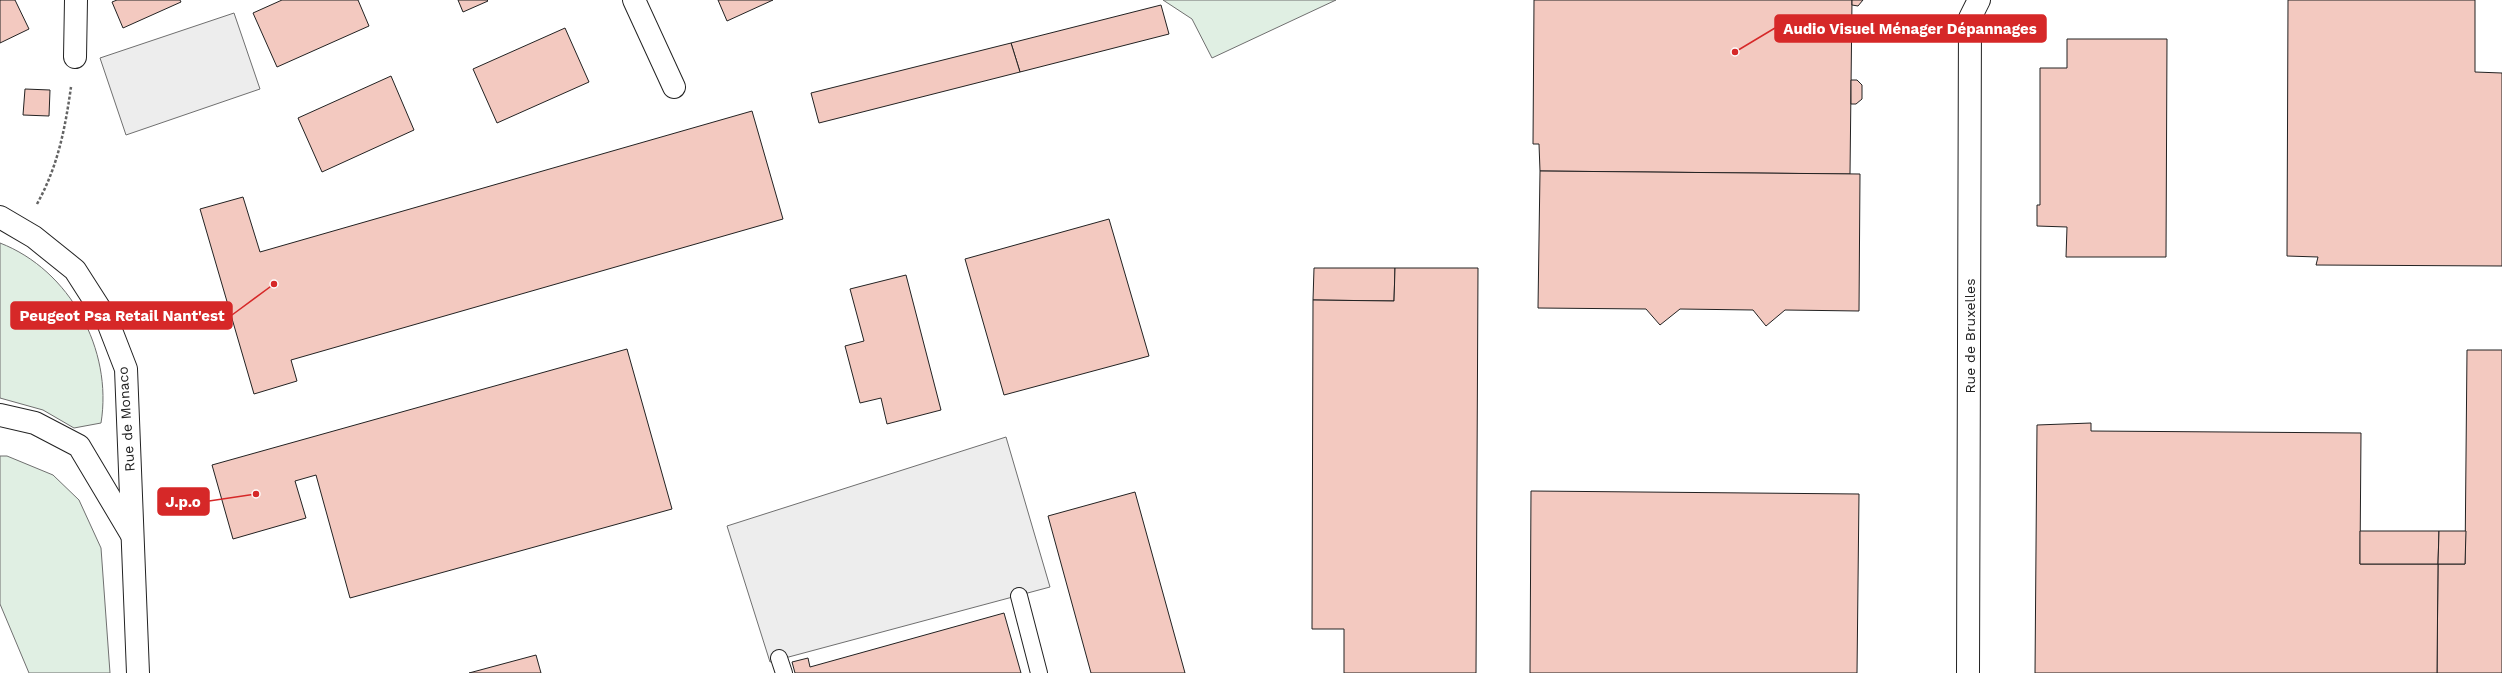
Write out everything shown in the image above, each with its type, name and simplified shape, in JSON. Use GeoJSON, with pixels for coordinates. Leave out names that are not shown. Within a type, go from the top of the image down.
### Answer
{"type":"FeatureCollection","features":[{"type":"Feature","properties":{"kind":"street"},"geometry":{"type":"LineString","coordinates":[[75,56],[76,0]]}},
{"type":"Feature","properties":{"kind":"street"},"geometry":{"type":"LineString","coordinates":[[634,0],[674,87]]}},
{"type":"Feature","properties":{"kind":"street","name":"Rue de Bruxelles"},"geometry":{"type":"LineString","coordinates":[[1968,673],[1970,18],[1979,0]]}},
{"type":"Feature","properties":{"kind":"street","name":"Rue de Monaco"},"geometry":{"type":"LineString","coordinates":[[0,217],[19,228],[75,270],[107,320],[126,369],[138,673]]}},
{"type":"Feature","properties":{"kind":"street"},"geometry":{"type":"LineString","coordinates":[[0,415],[35,423],[79,446],[132,536]]}},
{"type":"Feature","properties":{"kind":"lane"},"geometry":{"type":"LineString","coordinates":[[1019,596],[1039,673]]}},
{"type":"Feature","properties":{"kind":"path"},"geometry":{"type":"LineString","coordinates":[[19,228],[34,210],[51,179],[66,126],[75,56]]}},
{"type":"Feature","properties":{"kind":"green space"},"geometry":{"type":"Polygon","coordinates":[[[1163,0],[1336,0],[1212,58],[1192,19],[1163,0]]]}},
{"type":"Feature","properties":{"kind":"green space"},"geometry":{"type":"Polygon","coordinates":[[[0,243],[25,255],[47,272],[66,293],[81,316],[93,341],[100,368],[103,395],[101,423],[74,428],[43,410],[0,398],[0,243]]]}},
{"type":"Feature","properties":{"kind":"green space"},"geometry":{"type":"Polygon","coordinates":[[[0,456],[7,456],[53,475],[79,500],[101,548],[110,673],[29,673],[0,604],[0,456]]]}},
{"type":"Feature","properties":{"kind":"shaded area"},"geometry":{"type":"Polygon","coordinates":[[[234,13],[260,89],[126,135],[100,58],[234,13]]]}},
{"type":"Feature","properties":{"kind":"shaded area"},"geometry":{"type":"Polygon","coordinates":[[[1006,437],[1050,587],[770,662],[727,526],[1006,437]]]}},
{"type":"Feature","properties":{"kind":"building"},"geometry":{"type":"Polygon","coordinates":[[[0,0],[15,0],[29,29],[0,43],[0,0]]]}},
{"type":"Feature","properties":{"kind":"building"},"geometry":{"type":"Polygon","coordinates":[[[117,0],[180,0],[181,2],[123,28],[112,2],[117,0]]]}},
{"type":"Feature","properties":{"kind":"building"},"geometry":{"type":"Polygon","coordinates":[[[282,0],[358,0],[369,26],[277,67],[253,13],[282,0]]]}},
{"type":"Feature","properties":{"kind":"building"},"geometry":{"type":"Polygon","coordinates":[[[458,0],[487,0],[488,1],[463,12],[458,0]]]}},
{"type":"Feature","properties":{"kind":"building"},"geometry":{"type":"Polygon","coordinates":[[[718,0],[773,0],[727,21],[718,0]]]}},
{"type":"Feature","properties":{"kind":"building"},"geometry":{"type":"Polygon","coordinates":[[[1534,0],[1852,0],[1850,174],[1540,171],[1539,144],[1533,144],[1534,0]]]}},
{"type":"Feature","properties":{"kind":"building"},"geometry":{"type":"Polygon","coordinates":[[[1852,0],[1863,0],[1858,6],[1852,5],[1852,0]]]}},
{"type":"Feature","properties":{"kind":"building"},"geometry":{"type":"Polygon","coordinates":[[[2288,0],[2475,0],[2475,72],[2502,73],[2502,266],[2316,265],[2318,257],[2287,256],[2288,0]]]}},
{"type":"Feature","properties":{"kind":"building"},"geometry":{"type":"Polygon","coordinates":[[[1161,5],[1169,34],[1020,72],[1011,43],[1161,5]]]}},
{"type":"Feature","properties":{"kind":"building"},"geometry":{"type":"Polygon","coordinates":[[[565,28],[589,82],[497,123],[473,69],[565,28]]]}},
{"type":"Feature","properties":{"kind":"building"},"geometry":{"type":"Polygon","coordinates":[[[2067,39],[2167,39],[2166,257],[2066,257],[2067,227],[2037,226],[2037,205],[2040,205],[2040,68],[2067,68],[2067,39]]]}},
{"type":"Feature","properties":{"kind":"building"},"geometry":{"type":"Polygon","coordinates":[[[1011,43],[1020,72],[819,123],[811,93],[1011,43]]]}},
{"type":"Feature","properties":{"kind":"building"},"geometry":{"type":"Polygon","coordinates":[[[391,76],[414,130],[322,172],[298,118],[391,76]]]}},
{"type":"Feature","properties":{"kind":"building"},"geometry":{"type":"Polygon","coordinates":[[[1851,80],[1857,80],[1862,85],[1862,99],[1856,104],[1851,104],[1851,80]]]}},
{"type":"Feature","properties":{"kind":"building"},"geometry":{"type":"Polygon","coordinates":[[[25,89],[50,90],[49,116],[23,115],[25,89]]]}},
{"type":"Feature","properties":{"kind":"building"},"geometry":{"type":"Polygon","coordinates":[[[752,111],[783,219],[291,360],[297,381],[254,394],[200,209],[243,197],[260,252],[752,111]]]}},
{"type":"Feature","properties":{"kind":"building"},"geometry":{"type":"Polygon","coordinates":[[[1540,171],[1860,174],[1859,311],[1785,310],[1766,326],[1753,310],[1680,309],[1660,325],[1646,309],[1538,308],[1540,171]]]}},
{"type":"Feature","properties":{"kind":"building"},"geometry":{"type":"Polygon","coordinates":[[[1109,219],[1149,356],[1004,395],[965,259],[1109,219]]]}},
{"type":"Feature","properties":{"kind":"building"},"geometry":{"type":"Polygon","coordinates":[[[1314,268],[1395,268],[1394,301],[1313,300],[1314,268]]]}},
{"type":"Feature","properties":{"kind":"building"},"geometry":{"type":"Polygon","coordinates":[[[1395,268],[1478,268],[1476,673],[1344,673],[1344,629],[1312,629],[1313,300],[1394,301],[1395,268]]]}},
{"type":"Feature","properties":{"kind":"building"},"geometry":{"type":"Polygon","coordinates":[[[906,275],[941,410],[887,424],[881,398],[860,403],[845,346],[864,341],[850,289],[906,275]]]}},
{"type":"Feature","properties":{"kind":"building"},"geometry":{"type":"Polygon","coordinates":[[[627,349],[672,509],[350,598],[316,475],[295,481],[306,518],[233,539],[212,465],[627,349]]]}},
{"type":"Feature","properties":{"kind":"building"},"geometry":{"type":"Polygon","coordinates":[[[2467,350],[2502,350],[2502,673],[2437,673],[2438,564],[2465,564],[2467,350]]]}},
{"type":"Feature","properties":{"kind":"building"},"geometry":{"type":"Polygon","coordinates":[[[2091,423],[2091,431],[2361,433],[2360,564],[2438,564],[2437,673],[2035,673],[2037,425],[2091,423]]]}},
{"type":"Feature","properties":{"kind":"building"},"geometry":{"type":"Polygon","coordinates":[[[1531,491],[1859,494],[1857,673],[1530,673],[1531,491]]]}},
{"type":"Feature","properties":{"kind":"building"},"geometry":{"type":"Polygon","coordinates":[[[1135,492],[1185,673],[1091,673],[1048,516],[1135,492]]]}},
{"type":"Feature","properties":{"kind":"building"},"geometry":{"type":"Polygon","coordinates":[[[2360,531],[2439,531],[2438,564],[2360,564],[2360,531]]]}},
{"type":"Feature","properties":{"kind":"building"},"geometry":{"type":"Polygon","coordinates":[[[2439,531],[2466,531],[2465,564],[2438,564],[2439,531]]]}},
{"type":"Feature","properties":{"kind":"building"},"geometry":{"type":"Polygon","coordinates":[[[1004,613],[1021,673],[795,673],[792,662],[808,658],[810,667],[1004,613]]]}},
{"type":"Feature","properties":{"kind":"building"},"geometry":{"type":"Polygon","coordinates":[[[536,655],[541,673],[469,673],[536,655]]]}},
{"type":"Feature","properties":{"kind":"place","name":"Audio Visuel Ménager Dépannages"},"geometry":{"type":"Point","coordinates":[1735,52]}},
{"type":"Feature","properties":{"kind":"place","name":"Peugeot Psa Retail Nant'est"},"geometry":{"type":"Point","coordinates":[274,284]}},
{"type":"Feature","properties":{"kind":"place","name":"J.p.o"},"geometry":{"type":"Point","coordinates":[256,494]}}]}
